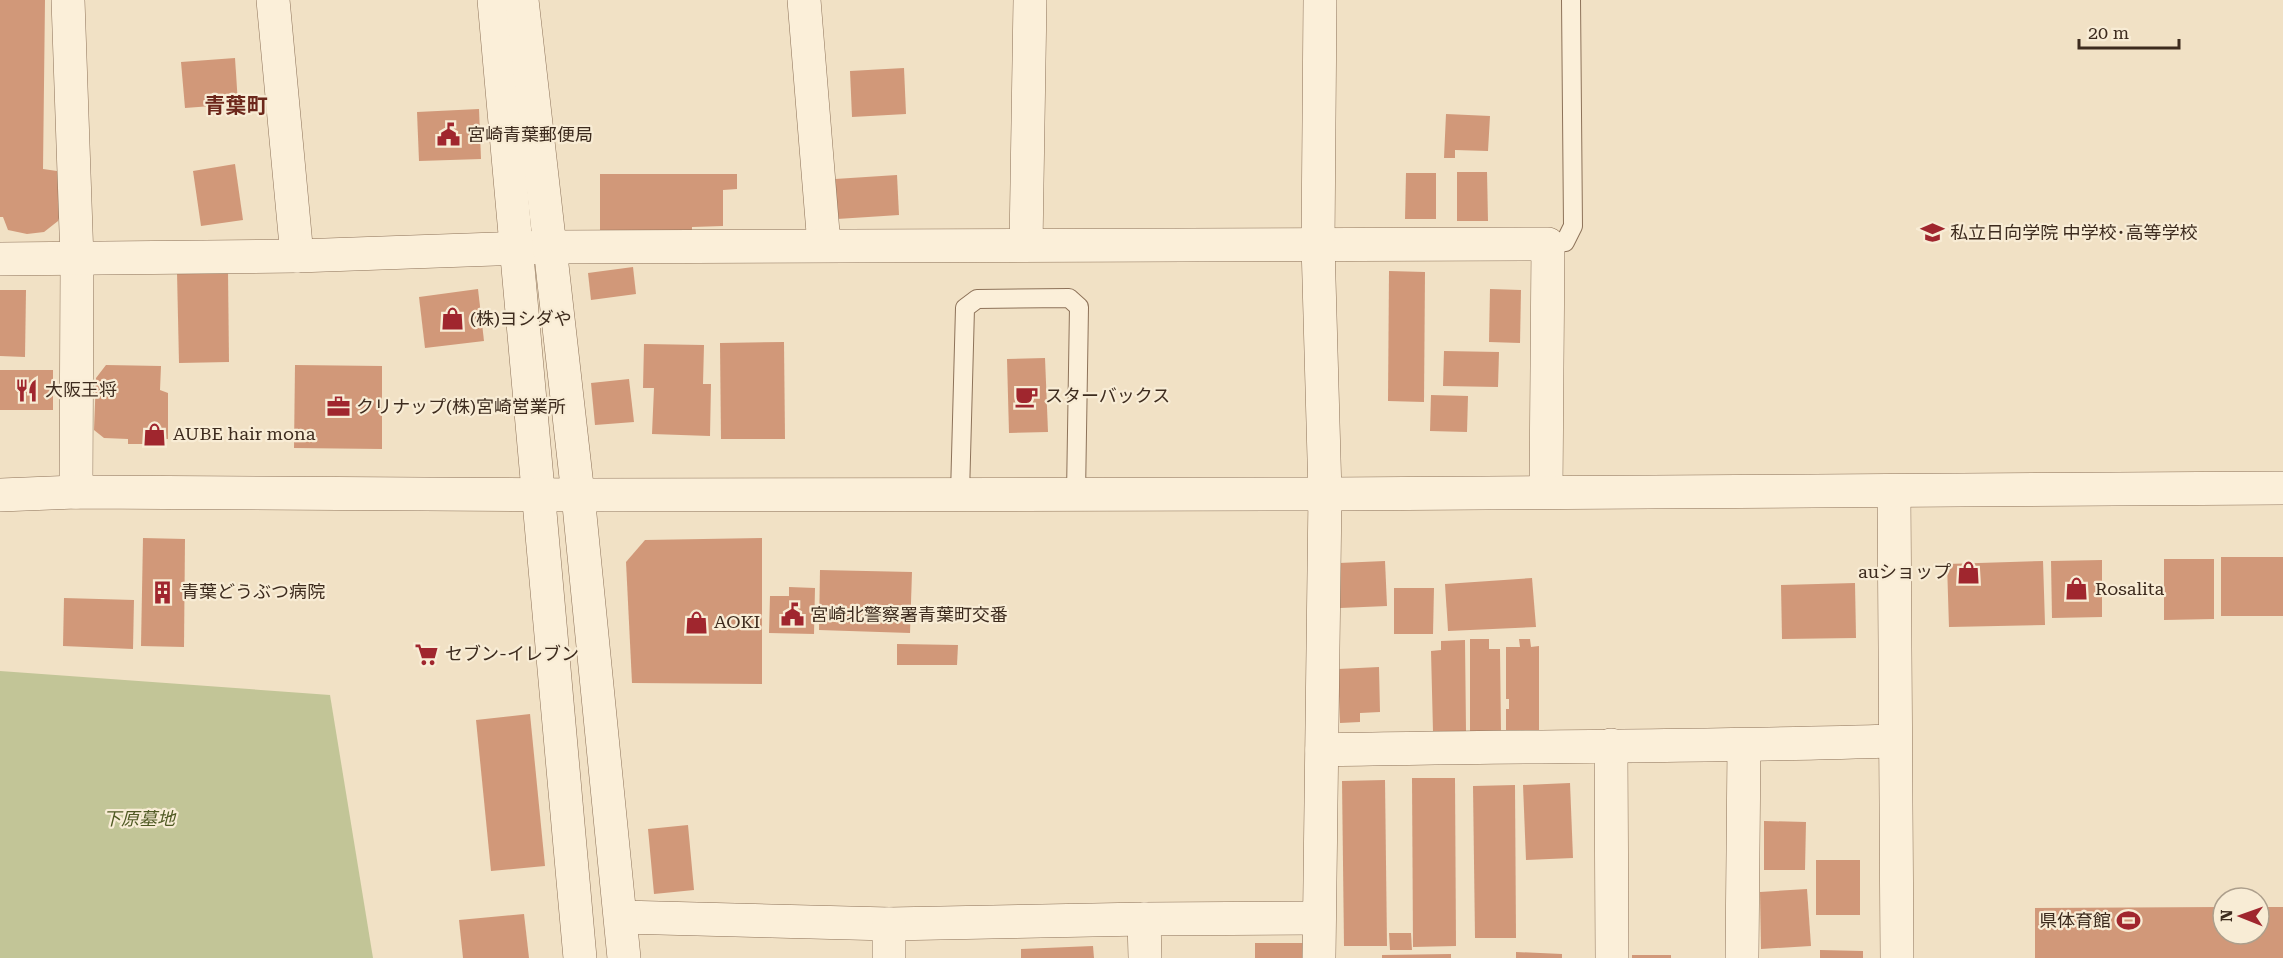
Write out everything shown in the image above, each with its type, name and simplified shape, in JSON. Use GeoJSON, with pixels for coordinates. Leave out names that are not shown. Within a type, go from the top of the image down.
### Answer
{"type":"FeatureCollection","features":[{"type":"Feature","properties":{"kind":"street"},"geometry":{"type":"LineString","coordinates":[[68,0],[77,260],[76,492]]}},
{"type":"Feature","properties":{"kind":"street"},"geometry":{"type":"LineString","coordinates":[[273,0],[297,256]]}},
{"type":"Feature","properties":{"kind":"street"},"geometry":{"type":"LineString","coordinates":[[494,0],[580,958]]}},
{"type":"Feature","properties":{"kind":"street"},"geometry":{"type":"LineString","coordinates":[[522,0],[578,495],[624,958]]}},
{"type":"Feature","properties":{"kind":"street"},"geometry":{"type":"LineString","coordinates":[[804,0],[824,245]]}},
{"type":"Feature","properties":{"kind":"street"},"geometry":{"type":"LineString","coordinates":[[1026,245],[1030,0]]}},
{"type":"Feature","properties":{"kind":"street"},"geometry":{"type":"LineString","coordinates":[[1319,958],[1325,494],[1318,244],[1320,0]]}},
{"type":"Feature","properties":{"kind":"street"},"geometry":{"type":"LineString","coordinates":[[0,259],[297,256],[549,247],[1548,244],[1546,491]]}},
{"type":"Feature","properties":{"kind":"street"},"geometry":{"type":"LineString","coordinates":[[0,495],[76,492],[578,495],[1325,494],[2283,488]]}},
{"type":"Feature","properties":{"kind":"street"},"geometry":{"type":"LineString","coordinates":[[1894,492],[1897,958]]}},
{"type":"Feature","properties":{"kind":"street"},"geometry":{"type":"LineString","coordinates":[[1322,750],[1611,745],[1744,746],[1894,741]]}},
{"type":"Feature","properties":{"kind":"street"},"geometry":{"type":"LineString","coordinates":[[1611,745],[1612,958]]}},
{"type":"Feature","properties":{"kind":"street"},"geometry":{"type":"LineString","coordinates":[[1742,958],[1744,746]]}},
{"type":"Feature","properties":{"kind":"street"},"geometry":{"type":"LineString","coordinates":[[621,917],[889,924],[1319,918]]}},
{"type":"Feature","properties":{"kind":"street"},"geometry":{"type":"LineString","coordinates":[[1144,919],[1145,958]]}},
{"type":"Feature","properties":{"kind":"street"},"geometry":{"type":"LineString","coordinates":[[889,924],[889,958]]}},
{"type":"Feature","properties":{"kind":"lane"},"geometry":{"type":"LineString","coordinates":[[1548,244],[1565,242],[1573,226],[1571,0]]}},
{"type":"Feature","properties":{"kind":"lane"},"geometry":{"type":"LineString","coordinates":[[960,494],[965,308],[977,299],[1069,298],[1079,307],[1076,494]]}},
{"type":"Feature","properties":{"kind":"green space","name":"下原墓地"},"geometry":{"type":"Polygon","coordinates":[[[0,671],[330,695],[373,958],[0,958],[0,671]]]}},
{"type":"Feature","properties":{"kind":"building"},"geometry":{"type":"Polygon","coordinates":[[[0,0],[45,0],[43,169],[57,171],[64,203],[58,221],[44,232],[27,234],[8,230],[3,217],[0,217],[0,0]]]}},
{"type":"Feature","properties":{"kind":"building"},"geometry":{"type":"Polygon","coordinates":[[[235,58],[238,104],[185,108],[181,62],[235,58]]]}},
{"type":"Feature","properties":{"kind":"building"},"geometry":{"type":"Polygon","coordinates":[[[904,68],[906,114],[852,117],[850,71],[904,68]]]}},
{"type":"Feature","properties":{"kind":"building","name":"宮崎青葉郵便局"},"geometry":{"type":"Polygon","coordinates":[[[479,109],[481,159],[419,161],[417,112],[479,109]]]}},
{"type":"Feature","properties":{"kind":"building"},"geometry":{"type":"Polygon","coordinates":[[[1446,114],[1490,116],[1488,151],[1455,150],[1455,158],[1444,158],[1446,114]]]}},
{"type":"Feature","properties":{"kind":"building"},"geometry":{"type":"Polygon","coordinates":[[[235,164],[243,220],[201,226],[193,171],[235,164]]]}},
{"type":"Feature","properties":{"kind":"building"},"geometry":{"type":"Polygon","coordinates":[[[1457,172],[1487,172],[1488,221],[1457,221],[1457,172]]]}},
{"type":"Feature","properties":{"kind":"building"},"geometry":{"type":"Polygon","coordinates":[[[1406,173],[1436,173],[1436,219],[1405,219],[1406,173]]]}},
{"type":"Feature","properties":{"kind":"building"},"geometry":{"type":"Polygon","coordinates":[[[600,174],[737,174],[737,189],[723,190],[723,226],[692,227],[692,230],[600,231],[600,174]]]}},
{"type":"Feature","properties":{"kind":"building"},"geometry":{"type":"Polygon","coordinates":[[[897,175],[899,215],[837,219],[835,179],[897,175]]]}},
{"type":"Feature","properties":{"kind":"building"},"geometry":{"type":"Polygon","coordinates":[[[633,267],[636,294],[591,300],[588,273],[633,267]]]}},
{"type":"Feature","properties":{"kind":"building"},"geometry":{"type":"Polygon","coordinates":[[[228,271],[229,362],[179,363],[177,272],[228,271]]]}},
{"type":"Feature","properties":{"kind":"building"},"geometry":{"type":"Polygon","coordinates":[[[1389,271],[1425,272],[1424,402],[1388,401],[1389,271]]]}},
{"type":"Feature","properties":{"kind":"building","name":"(株)ヨシダや"},"geometry":{"type":"Polygon","coordinates":[[[478,289],[484,341],[425,348],[419,297],[478,289]]]}},
{"type":"Feature","properties":{"kind":"building"},"geometry":{"type":"Polygon","coordinates":[[[1490,289],[1521,290],[1520,343],[1489,342],[1490,289]]]}},
{"type":"Feature","properties":{"kind":"building"},"geometry":{"type":"Polygon","coordinates":[[[0,290],[26,290],[25,357],[0,356],[0,290]]]}},
{"type":"Feature","properties":{"kind":"building"},"geometry":{"type":"Polygon","coordinates":[[[784,342],[785,439],[721,439],[720,343],[784,342]]]}},
{"type":"Feature","properties":{"kind":"building"},"geometry":{"type":"Polygon","coordinates":[[[644,344],[704,345],[703,384],[711,384],[710,436],[652,434],[654,388],[643,388],[644,344]]]}},
{"type":"Feature","properties":{"kind":"building"},"geometry":{"type":"Polygon","coordinates":[[[1444,351],[1499,352],[1498,387],[1443,386],[1444,351]]]}},
{"type":"Feature","properties":{"kind":"building","name":"スターバックス"},"geometry":{"type":"Polygon","coordinates":[[[1045,358],[1048,432],[1009,433],[1007,359],[1045,358]]]}},
{"type":"Feature","properties":{"kind":"building"},"geometry":{"type":"Polygon","coordinates":[[[106,365],[161,366],[160,390],[168,393],[168,439],[152,439],[152,444],[128,444],[128,439],[104,438],[94,430],[96,378],[106,365]]]}},
{"type":"Feature","properties":{"kind":"building","name":"クリナップ(株)宮崎営業所"},"geometry":{"type":"Polygon","coordinates":[[[295,365],[382,366],[382,449],[294,448],[295,365]]]}},
{"type":"Feature","properties":{"kind":"building","name":"大阪王将"},"geometry":{"type":"Polygon","coordinates":[[[0,370],[53,370],[53,410],[0,410],[0,370]]]}},
{"type":"Feature","properties":{"kind":"building"},"geometry":{"type":"Polygon","coordinates":[[[629,379],[634,422],[595,425],[591,383],[629,379]]]}},
{"type":"Feature","properties":{"kind":"building"},"geometry":{"type":"Polygon","coordinates":[[[1431,395],[1468,396],[1467,432],[1430,431],[1431,395]]]}},
{"type":"Feature","properties":{"kind":"building","name":"青葉どうぶつ病院"},"geometry":{"type":"Polygon","coordinates":[[[143,538],[185,539],[184,647],[141,646],[143,538]]]}},
{"type":"Feature","properties":{"kind":"building","name":"AOKI"},"geometry":{"type":"Polygon","coordinates":[[[762,538],[762,684],[632,683],[626,562],[645,540],[762,538]]]}},
{"type":"Feature","properties":{"kind":"building"},"geometry":{"type":"Polygon","coordinates":[[[2221,557],[2283,557],[2283,616],[2221,616],[2221,557]]]}},
{"type":"Feature","properties":{"kind":"building"},"geometry":{"type":"Polygon","coordinates":[[[2164,559],[2214,559],[2214,619],[2164,620],[2164,559]]]}},
{"type":"Feature","properties":{"kind":"building","name":"Rosalita"},"geometry":{"type":"Polygon","coordinates":[[[2102,560],[2102,617],[2052,618],[2051,561],[2102,560]]]}},
{"type":"Feature","properties":{"kind":"building"},"geometry":{"type":"Polygon","coordinates":[[[1385,561],[1387,606],[1340,608],[1339,563],[1385,561]]]}},
{"type":"Feature","properties":{"kind":"building"},"geometry":{"type":"Polygon","coordinates":[[[2043,561],[2045,625],[1949,627],[1947,564],[2043,561]]]}},
{"type":"Feature","properties":{"kind":"building"},"geometry":{"type":"Polygon","coordinates":[[[820,570],[912,572],[910,633],[819,630],[820,570]]]}},
{"type":"Feature","properties":{"kind":"building"},"geometry":{"type":"Polygon","coordinates":[[[1532,578],[1536,627],[1448,631],[1445,584],[1532,578]]]}},
{"type":"Feature","properties":{"kind":"building"},"geometry":{"type":"Polygon","coordinates":[[[1855,583],[1856,638],[1782,639],[1781,585],[1855,583]]]}},
{"type":"Feature","properties":{"kind":"building","name":"宮崎北警察署青葉町交番"},"geometry":{"type":"Polygon","coordinates":[[[789,587],[815,588],[814,634],[769,633],[770,596],[789,596],[789,587]]]}},
{"type":"Feature","properties":{"kind":"building"},"geometry":{"type":"Polygon","coordinates":[[[1394,588],[1434,588],[1433,634],[1394,634],[1394,588]]]}},
{"type":"Feature","properties":{"kind":"building"},"geometry":{"type":"Polygon","coordinates":[[[64,598],[134,600],[133,649],[63,646],[64,598]]]}},
{"type":"Feature","properties":{"kind":"building"},"geometry":{"type":"Polygon","coordinates":[[[1470,639],[1489,639],[1489,649],[1500,649],[1501,733],[1470,733],[1470,639]]]}},
{"type":"Feature","properties":{"kind":"building"},"geometry":{"type":"Polygon","coordinates":[[[1519,639],[1530,639],[1531,647],[1539,646],[1539,730],[1506,730],[1506,709],[1509,709],[1509,699],[1506,699],[1506,647],[1520,647],[1519,639]]]}},
{"type":"Feature","properties":{"kind":"building"},"geometry":{"type":"Polygon","coordinates":[[[1465,640],[1466,732],[1433,732],[1431,651],[1441,650],[1441,641],[1465,640]]]}},
{"type":"Feature","properties":{"kind":"building"},"geometry":{"type":"Polygon","coordinates":[[[897,644],[958,645],[957,665],[897,665],[897,644]]]}},
{"type":"Feature","properties":{"kind":"building"},"geometry":{"type":"Polygon","coordinates":[[[1379,667],[1380,712],[1360,713],[1360,722],[1340,723],[1338,669],[1379,667]]]}},
{"type":"Feature","properties":{"kind":"building"},"geometry":{"type":"Polygon","coordinates":[[[530,714],[545,866],[491,871],[476,720],[530,714]]]}},
{"type":"Feature","properties":{"kind":"building"},"geometry":{"type":"Polygon","coordinates":[[[1412,778],[1455,778],[1456,946],[1413,947],[1412,778]]]}},
{"type":"Feature","properties":{"kind":"building"},"geometry":{"type":"Polygon","coordinates":[[[1385,780],[1387,946],[1344,946],[1342,781],[1385,780]]]}},
{"type":"Feature","properties":{"kind":"building"},"geometry":{"type":"Polygon","coordinates":[[[1570,783],[1573,858],[1526,860],[1523,785],[1570,783]]]}},
{"type":"Feature","properties":{"kind":"building"},"geometry":{"type":"Polygon","coordinates":[[[1515,785],[1516,938],[1475,938],[1473,786],[1515,785]]]}},
{"type":"Feature","properties":{"kind":"building"},"geometry":{"type":"Polygon","coordinates":[[[1764,821],[1806,822],[1805,870],[1764,870],[1764,821]]]}},
{"type":"Feature","properties":{"kind":"building"},"geometry":{"type":"Polygon","coordinates":[[[688,825],[694,890],[654,894],[648,829],[688,825]]]}},
{"type":"Feature","properties":{"kind":"building"},"geometry":{"type":"Polygon","coordinates":[[[1816,860],[1860,860],[1860,915],[1816,915],[1816,860]]]}},
{"type":"Feature","properties":{"kind":"building"},"geometry":{"type":"Polygon","coordinates":[[[1807,889],[1811,946],[1761,949],[1760,892],[1807,889]]]}},
{"type":"Feature","properties":{"kind":"building","name":"県体育館"},"geometry":{"type":"Polygon","coordinates":[[[2211,907],[2211,946],[2271,946],[2271,907],[2283,907],[2283,958],[2035,958],[2035,908],[2211,907]]]}},
{"type":"Feature","properties":{"kind":"building"},"geometry":{"type":"Polygon","coordinates":[[[524,914],[529,958],[463,958],[459,920],[524,914]]]}},
{"type":"Feature","properties":{"kind":"building"},"geometry":{"type":"Polygon","coordinates":[[[1389,933],[1411,933],[1412,950],[1390,950],[1389,933]]]}},
{"type":"Feature","properties":{"kind":"building"},"geometry":{"type":"Polygon","coordinates":[[[1255,943],[1306,943],[1306,958],[1255,958],[1255,943]]]}},
{"type":"Feature","properties":{"kind":"building"},"geometry":{"type":"Polygon","coordinates":[[[1093,946],[1094,958],[1021,958],[1021,949],[1093,946]]]}},
{"type":"Feature","properties":{"kind":"building"},"geometry":{"type":"Polygon","coordinates":[[[1820,950],[1863,951],[1863,958],[1820,958],[1820,950]]]}},
{"type":"Feature","properties":{"kind":"building"},"geometry":{"type":"Polygon","coordinates":[[[1516,952],[1562,954],[1562,958],[1516,958],[1516,952]]]}},
{"type":"Feature","properties":{"kind":"building"},"geometry":{"type":"Polygon","coordinates":[[[1451,954],[1451,958],[1382,958],[1382,955],[1451,954]]]}},
{"type":"Feature","properties":{"kind":"building"},"geometry":{"type":"Polygon","coordinates":[[[1632,955],[1671,955],[1671,958],[1632,958],[1632,955]]]}},
{"type":"Feature","properties":{"kind":"place","name":"宮崎青葉郵便局"},"geometry":{"type":"Point","coordinates":[449,135]}},
{"type":"Feature","properties":{"kind":"place","name":"私立日向学院 中学校･高等学校"},"geometry":{"type":"Point","coordinates":[1932,233]}},
{"type":"Feature","properties":{"kind":"place","name":"(株)ヨシダや"},"geometry":{"type":"Point","coordinates":[452,319]}},
{"type":"Feature","properties":{"kind":"place","name":"大阪王将"},"geometry":{"type":"Point","coordinates":[27,390]}},
{"type":"Feature","properties":{"kind":"place","name":"スターバックス"},"geometry":{"type":"Point","coordinates":[1027,396]}},
{"type":"Feature","properties":{"kind":"place","name":"クリナップ(株)宮崎営業所"},"geometry":{"type":"Point","coordinates":[338,407]}},
{"type":"Feature","properties":{"kind":"place","name":"AUBE hair mona"},"geometry":{"type":"Point","coordinates":[155,434]}},
{"type":"Feature","properties":{"kind":"place","name":"auショップ"},"geometry":{"type":"Point","coordinates":[1969,572]}},
{"type":"Feature","properties":{"kind":"place","name":"Rosalita"},"geometry":{"type":"Point","coordinates":[2077,589]}},
{"type":"Feature","properties":{"kind":"place","name":"青葉どうぶつ病院"},"geometry":{"type":"Point","coordinates":[163,592]}},
{"type":"Feature","properties":{"kind":"place","name":"宮崎北警察署青葉町交番"},"geometry":{"type":"Point","coordinates":[792,615]}},
{"type":"Feature","properties":{"kind":"place","name":"AOKI"},"geometry":{"type":"Point","coordinates":[696,622]}},
{"type":"Feature","properties":{"kind":"place","name":"セブン-イレブン"},"geometry":{"type":"Point","coordinates":[427,654]}},
{"type":"Feature","properties":{"kind":"place","name":"県体育館"},"geometry":{"type":"Point","coordinates":[2129,921]}},
{"type":"Feature","properties":{"kind":"district","name":"青葉町"},"geometry":{"type":"Point","coordinates":[236,106]}}]}
